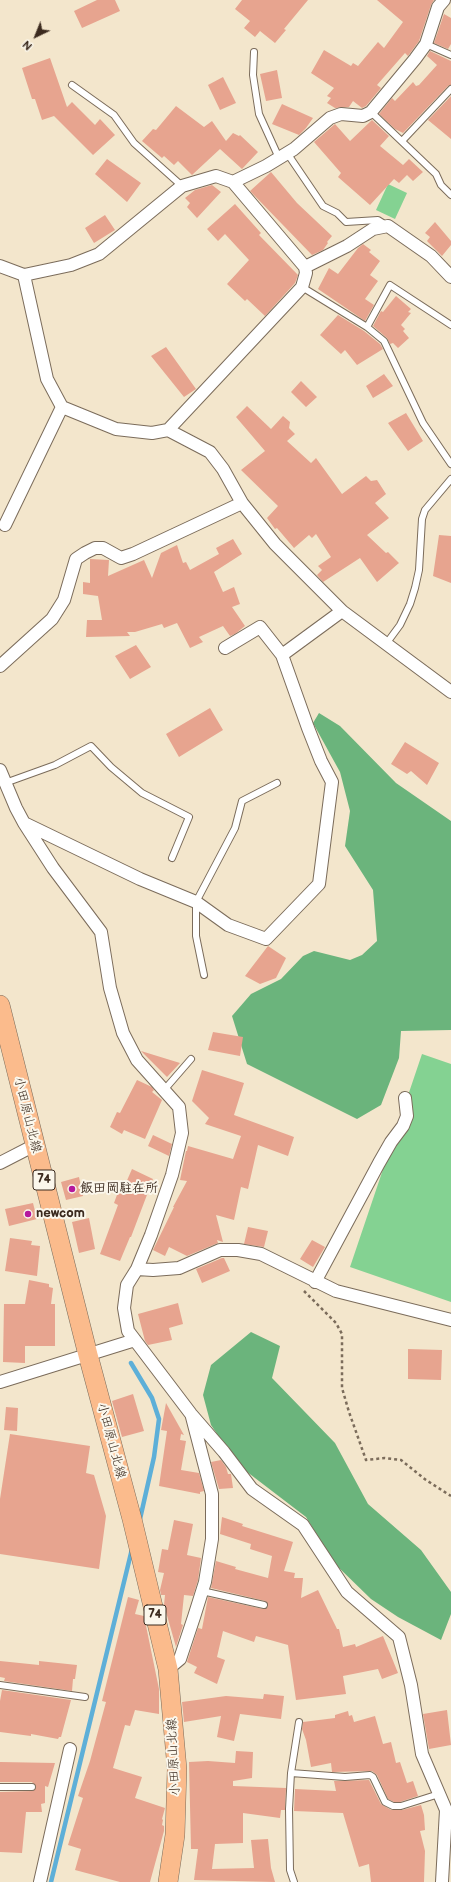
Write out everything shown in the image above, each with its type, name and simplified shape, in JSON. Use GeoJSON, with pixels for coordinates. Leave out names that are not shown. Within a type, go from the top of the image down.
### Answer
{"type":"FeatureCollection","features":[{"type":"Feature","properties":{"kind":"main road","name":"小田原山北線"},"geometry":{"type":"LineString","coordinates":[[0,1005],[88,1355],[132,1519],[168,1669],[177,1769],[175,1835],[168,1882]]}},
{"type":"Feature","properties":{"kind":"street"},"geometry":{"type":"LineString","coordinates":[[233,182],[266,166],[294,149],[330,118],[341,114],[363,116],[371,112],[426,44],[438,7],[444,0]]}},
{"type":"Feature","properties":{"kind":"street"},"geometry":{"type":"LineString","coordinates":[[0,266],[24,275],[71,265],[99,254],[182,186],[216,176],[233,182],[306,267],[302,287],[168,430],[152,433],[116,429],[62,407],[47,379],[24,275]]}},
{"type":"Feature","properties":{"kind":"street"},"geometry":{"type":"LineString","coordinates":[[306,267],[347,246],[373,229],[388,226],[431,256],[451,277]]}},
{"type":"Feature","properties":{"kind":"street"},"geometry":{"type":"LineString","coordinates":[[5,525],[62,407]]}},
{"type":"Feature","properties":{"kind":"street"},"geometry":{"type":"LineString","coordinates":[[168,430],[210,452],[223,469],[242,503],[275,544],[342,611],[451,692]]}},
{"type":"Feature","properties":{"kind":"street"},"geometry":{"type":"LineString","coordinates":[[0,666],[52,619],[64,600],[76,559],[95,548],[103,548],[121,558],[133,554],[242,503]]}},
{"type":"Feature","properties":{"kind":"street"},"geometry":{"type":"LineString","coordinates":[[282,655],[342,611]]}},
{"type":"Feature","properties":{"kind":"street"},"geometry":{"type":"LineString","coordinates":[[24,823],[140,879],[196,902],[228,925],[266,940],[319,884],[332,782],[308,728],[282,655],[260,627],[225,648]]}},
{"type":"Feature","properties":{"kind":"street"},"geometry":{"type":"LineString","coordinates":[[0,770],[24,823],[53,868],[101,932],[110,988],[123,1032],[137,1060],[164,1089],[178,1107],[182,1133],[172,1175],[151,1235],[137,1269],[128,1285],[124,1308],[128,1331],[144,1350],[191,1414],[224,1452],[252,1489],[303,1525],[347,1592],[399,1637],[411,1685],[422,1754],[439,1794],[448,1809],[442,1882]]}},
{"type":"Feature","properties":{"kind":"street"},"geometry":{"type":"LineString","coordinates":[[315,1282],[379,1163],[404,1126],[406,1116],[405,1098]]}},
{"type":"Feature","properties":{"kind":"street"},"geometry":{"type":"LineString","coordinates":[[0,1163],[35,1145]]}},
{"type":"Feature","properties":{"kind":"street"},"geometry":{"type":"LineString","coordinates":[[137,1269],[153,1270],[179,1268],[220,1250],[238,1250],[261,1254],[315,1282],[336,1291],[451,1320]]}},
{"type":"Feature","properties":{"kind":"street"},"geometry":{"type":"LineString","coordinates":[[0,1382],[135,1340]]}},
{"type":"Feature","properties":{"kind":"street"},"geometry":{"type":"LineString","coordinates":[[168,1669],[180,1659],[202,1591],[212,1539],[212,1494],[191,1414]]}},
{"type":"Feature","properties":{"kind":"street"},"geometry":{"type":"LineString","coordinates":[[40,1882],[70,1748]]}},
{"type":"Feature","properties":{"kind":"lane"},"geometry":{"type":"LineString","coordinates":[[426,44],[451,55]]}},
{"type":"Feature","properties":{"kind":"lane"},"geometry":{"type":"LineString","coordinates":[[254,52],[253,75],[259,114],[283,156],[323,206],[337,212],[346,222],[378,220],[388,226]]}},
{"type":"Feature","properties":{"kind":"lane"},"geometry":{"type":"LineString","coordinates":[[72,85],[114,115],[134,143],[182,186]]}},
{"type":"Feature","properties":{"kind":"lane"},"geometry":{"type":"LineString","coordinates":[[402,141],[451,89]]}},
{"type":"Feature","properties":{"kind":"lane"},"geometry":{"type":"LineString","coordinates":[[371,112],[436,174],[441,185],[451,195]]}},
{"type":"Feature","properties":{"kind":"lane"},"geometry":{"type":"LineString","coordinates":[[367,327],[390,285],[451,325]]}},
{"type":"Feature","properties":{"kind":"lane"},"geometry":{"type":"LineString","coordinates":[[302,287],[367,327],[384,341],[423,423],[451,464]]}},
{"type":"Feature","properties":{"kind":"lane"},"geometry":{"type":"LineString","coordinates":[[386,644],[400,625],[410,604],[415,588],[422,519],[425,510],[451,479]]}},
{"type":"Feature","properties":{"kind":"lane"},"geometry":{"type":"LineString","coordinates":[[5,783],[55,765],[91,746],[111,767],[142,793],[189,817],[172,858]]}},
{"type":"Feature","properties":{"kind":"lane"},"geometry":{"type":"LineString","coordinates":[[204,975],[196,936],[196,902],[235,828],[242,801],[277,783]]}},
{"type":"Feature","properties":{"kind":"lane"},"geometry":{"type":"LineString","coordinates":[[164,1089],[191,1058]]}},
{"type":"Feature","properties":{"kind":"lane"},"geometry":{"type":"LineString","coordinates":[[202,1591],[264,1605]]}},
{"type":"Feature","properties":{"kind":"lane"},"geometry":{"type":"LineString","coordinates":[[0,1685],[85,1697]]}},
{"type":"Feature","properties":{"kind":"lane"},"geometry":{"type":"LineString","coordinates":[[294,1882],[290,1870],[289,1809],[291,1773],[299,1722]]}},
{"type":"Feature","properties":{"kind":"lane"},"geometry":{"type":"LineString","coordinates":[[291,1773],[344,1777],[370,1775],[385,1802],[393,1806],[401,1806],[439,1794]]}},
{"type":"Feature","properties":{"kind":"lane"},"geometry":{"type":"LineString","coordinates":[[0,1787],[32,1786]]}},
{"type":"Feature","properties":{"kind":"path"},"geometry":{"type":"LineString","coordinates":[[293,1270],[308,1296],[336,1323],[342,1334],[342,1388],[366,1460],[385,1458],[401,1460],[426,1480],[451,1496]]}},
{"type":"Feature","properties":{"kind":"green space"},"geometry":{"type":"Polygon","coordinates":[[[388,184],[407,193],[395,219],[376,210],[388,184]]]}},
{"type":"Feature","properties":{"kind":"green space"},"geometry":{"type":"Polygon","coordinates":[[[319,713],[340,726],[396,783],[451,821],[451,1030],[401,1031],[399,1058],[381,1105],[357,1119],[247,1064],[232,1016],[251,994],[281,979],[303,956],[314,951],[350,960],[362,955],[377,941],[373,890],[345,846],[350,811],[340,772],[313,723],[319,713]]]}},
{"type":"Feature","properties":{"kind":"green space"},"geometry":{"type":"Polygon","coordinates":[[[422,1054],[451,1064],[451,1302],[350,1267],[422,1054]]]}},
{"type":"Feature","properties":{"kind":"green space"},"geometry":{"type":"Polygon","coordinates":[[[251,1332],[280,1346],[272,1378],[335,1443],[368,1504],[421,1550],[451,1592],[451,1614],[441,1640],[398,1617],[371,1599],[334,1563],[306,1517],[238,1465],[211,1425],[203,1395],[211,1365],[251,1332]]]}},
{"type":"Feature","properties":{"kind":"building"},"geometry":{"type":"Polygon","coordinates":[[[97,0],[115,0],[120,11],[82,28],[74,11],[97,0]]]}},
{"type":"Feature","properties":{"kind":"building"},"geometry":{"type":"Polygon","coordinates":[[[242,0],[308,0],[284,29],[286,30],[275,43],[260,31],[255,37],[244,28],[250,21],[235,9],[242,0]]]}},
{"type":"Feature","properties":{"kind":"building"},"geometry":{"type":"Polygon","coordinates":[[[377,0],[434,0],[419,41],[408,56],[405,53],[377,85],[381,88],[366,106],[362,108],[353,101],[349,107],[335,108],[327,103],[331,98],[327,96],[334,88],[311,73],[324,50],[351,66],[353,63],[358,66],[378,42],[384,48],[403,22],[377,0]]]}},
{"type":"Feature","properties":{"kind":"building"},"geometry":{"type":"Polygon","coordinates":[[[444,14],[451,18],[451,44],[448,49],[434,43],[444,14]]]}},
{"type":"Feature","properties":{"kind":"building"},"geometry":{"type":"Polygon","coordinates":[[[430,51],[451,61],[451,85],[448,86],[403,133],[395,129],[379,114],[392,98],[395,101],[413,82],[416,86],[419,85],[437,65],[427,56],[430,51]]]}},
{"type":"Feature","properties":{"kind":"building"},"geometry":{"type":"Polygon","coordinates":[[[50,58],[67,107],[72,102],[95,125],[100,119],[115,135],[93,155],[54,116],[42,120],[35,99],[32,99],[22,68],[50,58]]]}},
{"type":"Feature","properties":{"kind":"building"},"geometry":{"type":"Polygon","coordinates":[[[277,70],[282,98],[266,101],[260,74],[277,70]]]}},
{"type":"Feature","properties":{"kind":"building"},"geometry":{"type":"Polygon","coordinates":[[[223,77],[236,103],[220,110],[208,85],[223,77]]]}},
{"type":"Feature","properties":{"kind":"building"},"geometry":{"type":"Polygon","coordinates":[[[451,96],[451,139],[428,120],[451,96]]]}},
{"type":"Feature","properties":{"kind":"building"},"geometry":{"type":"Polygon","coordinates":[[[282,104],[313,118],[299,135],[272,124],[282,104]]]}},
{"type":"Feature","properties":{"kind":"building"},"geometry":{"type":"Polygon","coordinates":[[[176,106],[204,127],[212,121],[226,141],[233,133],[239,136],[240,135],[258,152],[242,169],[220,149],[192,175],[178,161],[174,165],[164,156],[162,158],[142,141],[153,129],[156,130],[176,106]]]}},
{"type":"Feature","properties":{"kind":"building"},"geometry":{"type":"Polygon","coordinates":[[[372,120],[389,136],[380,146],[403,165],[409,159],[423,172],[413,181],[407,175],[399,183],[394,179],[370,205],[338,177],[341,173],[314,142],[335,124],[350,141],[372,120]]]}},
{"type":"Feature","properties":{"kind":"building"},"geometry":{"type":"Polygon","coordinates":[[[107,159],[141,183],[127,202],[95,174],[107,159]]]}},
{"type":"Feature","properties":{"kind":"building"},"geometry":{"type":"Polygon","coordinates":[[[271,172],[297,203],[332,236],[323,250],[312,255],[250,191],[271,172]]]}},
{"type":"Feature","properties":{"kind":"building"},"geometry":{"type":"Polygon","coordinates":[[[212,185],[221,192],[197,218],[187,207],[190,203],[185,198],[195,190],[212,185]]]}},
{"type":"Feature","properties":{"kind":"building"},"geometry":{"type":"Polygon","coordinates":[[[235,204],[261,233],[259,235],[298,275],[295,283],[265,316],[247,299],[245,301],[227,284],[249,260],[225,234],[218,241],[207,229],[235,204]]]}},
{"type":"Feature","properties":{"kind":"building"},"geometry":{"type":"Polygon","coordinates":[[[105,215],[115,230],[94,243],[85,228],[105,215]]]}},
{"type":"Feature","properties":{"kind":"building"},"geometry":{"type":"Polygon","coordinates":[[[435,222],[451,241],[451,245],[442,256],[427,241],[430,237],[425,233],[435,222]]]}},
{"type":"Feature","properties":{"kind":"building"},"geometry":{"type":"Polygon","coordinates":[[[363,244],[371,250],[369,252],[380,261],[370,275],[378,281],[365,299],[374,305],[365,321],[318,289],[329,268],[338,274],[358,248],[363,244]]]}},
{"type":"Feature","properties":{"kind":"building"},"geometry":{"type":"Polygon","coordinates":[[[396,296],[411,309],[408,312],[411,313],[401,325],[405,329],[403,331],[409,338],[398,348],[393,343],[390,344],[387,338],[373,326],[381,311],[383,312],[396,296]]]}},
{"type":"Feature","properties":{"kind":"building"},"geometry":{"type":"Polygon","coordinates":[[[338,315],[364,331],[380,344],[383,349],[357,365],[345,350],[341,354],[320,335],[338,315]]]}},
{"type":"Feature","properties":{"kind":"building"},"geometry":{"type":"Polygon","coordinates":[[[166,347],[196,389],[184,397],[151,356],[166,347]]]}},
{"type":"Feature","properties":{"kind":"building"},"geometry":{"type":"Polygon","coordinates":[[[384,374],[393,386],[373,398],[366,386],[384,374]]]}},
{"type":"Feature","properties":{"kind":"building"},"geometry":{"type":"Polygon","coordinates":[[[301,381],[317,397],[306,407],[291,392],[301,381]]]}},
{"type":"Feature","properties":{"kind":"building"},"geometry":{"type":"Polygon","coordinates":[[[247,406],[271,429],[283,416],[290,422],[289,428],[295,434],[287,441],[311,463],[316,458],[342,494],[366,476],[371,481],[377,480],[386,494],[375,503],[389,518],[367,535],[399,563],[377,582],[360,558],[323,582],[317,575],[322,570],[318,566],[331,557],[316,534],[312,538],[309,535],[294,548],[277,528],[275,529],[267,518],[278,506],[241,470],[265,451],[236,417],[247,406]]]}},
{"type":"Feature","properties":{"kind":"building"},"geometry":{"type":"Polygon","coordinates":[[[406,413],[423,441],[408,451],[388,423],[406,413]]]}},
{"type":"Feature","properties":{"kind":"building"},"geometry":{"type":"Polygon","coordinates":[[[439,535],[451,536],[451,583],[433,576],[439,535]]]}},
{"type":"Feature","properties":{"kind":"building"},"geometry":{"type":"Polygon","coordinates":[[[233,539],[242,554],[214,572],[223,592],[234,587],[240,604],[232,607],[245,626],[235,634],[230,636],[223,626],[199,637],[203,642],[190,648],[177,623],[164,628],[162,624],[135,632],[127,632],[130,636],[86,637],[87,620],[102,620],[98,596],[83,594],[83,582],[90,583],[90,559],[109,560],[108,576],[144,560],[152,578],[161,553],[177,545],[183,563],[186,562],[190,570],[219,554],[216,548],[233,539]]]}},
{"type":"Feature","properties":{"kind":"building"},"geometry":{"type":"Polygon","coordinates":[[[136,645],[151,667],[130,679],[115,656],[136,645]]]}},
{"type":"Feature","properties":{"kind":"building"},"geometry":{"type":"Polygon","coordinates":[[[210,708],[223,730],[179,757],[166,734],[210,708]]]}},
{"type":"Feature","properties":{"kind":"building"},"geometry":{"type":"Polygon","coordinates":[[[405,742],[439,763],[427,785],[411,771],[407,774],[391,764],[405,742]]]}},
{"type":"Feature","properties":{"kind":"building"},"geometry":{"type":"Polygon","coordinates":[[[268,946],[286,958],[276,978],[260,984],[245,976],[268,946]]]}},
{"type":"Feature","properties":{"kind":"building"},"geometry":{"type":"Polygon","coordinates":[[[213,1032],[243,1037],[240,1056],[208,1050],[213,1032]]]}},
{"type":"Feature","properties":{"kind":"building"},"geometry":{"type":"Polygon","coordinates":[[[141,1051],[180,1063],[167,1077],[141,1051]]]}},
{"type":"Feature","properties":{"kind":"building"},"geometry":{"type":"Polygon","coordinates":[[[202,1070],[244,1083],[234,1115],[294,1137],[288,1156],[258,1145],[248,1189],[241,1187],[234,1220],[216,1215],[223,1242],[217,1240],[218,1243],[187,1256],[169,1247],[165,1256],[153,1250],[187,1181],[180,1180],[188,1146],[233,1159],[241,1136],[205,1124],[209,1118],[192,1101],[202,1070]]]}},
{"type":"Feature","properties":{"kind":"building"},"geometry":{"type":"Polygon","coordinates":[[[137,1080],[152,1087],[154,1090],[152,1092],[162,1100],[145,1139],[124,1130],[122,1134],[110,1127],[117,1112],[120,1113],[137,1080]]]}},
{"type":"Feature","properties":{"kind":"building"},"geometry":{"type":"Polygon","coordinates":[[[153,1135],[172,1144],[169,1156],[148,1146],[153,1135]]]}},
{"type":"Feature","properties":{"kind":"building"},"geometry":{"type":"Polygon","coordinates":[[[132,1169],[153,1179],[131,1237],[120,1261],[100,1254],[118,1205],[114,1203],[121,1184],[125,1185],[132,1169]]]}},
{"type":"Feature","properties":{"kind":"building","name":"飯田岡駐在所"},"geometry":{"type":"Polygon","coordinates":[[[79,1177],[83,1196],[66,1200],[61,1182],[79,1177]]]}},
{"type":"Feature","properties":{"kind":"building"},"geometry":{"type":"Polygon","coordinates":[[[33,1203],[37,1219],[9,1226],[5,1209],[33,1203]]]}},
{"type":"Feature","properties":{"kind":"building"},"geometry":{"type":"Polygon","coordinates":[[[89,1218],[95,1249],[79,1253],[72,1222],[89,1218]]]}},
{"type":"Feature","properties":{"kind":"building"},"geometry":{"type":"Polygon","coordinates":[[[248,1227],[268,1231],[264,1247],[244,1244],[248,1227]]]}},
{"type":"Feature","properties":{"kind":"building"},"geometry":{"type":"Polygon","coordinates":[[[10,1238],[32,1241],[31,1245],[40,1246],[37,1276],[5,1271],[10,1238]]]}},
{"type":"Feature","properties":{"kind":"building"},"geometry":{"type":"Polygon","coordinates":[[[312,1240],[325,1247],[313,1267],[300,1259],[312,1240]]]}},
{"type":"Feature","properties":{"kind":"building"},"geometry":{"type":"Polygon","coordinates":[[[224,1258],[230,1271],[202,1283],[196,1269],[224,1258]]]}},
{"type":"Feature","properties":{"kind":"building"},"geometry":{"type":"Polygon","coordinates":[[[29,1280],[49,1284],[49,1287],[53,1288],[51,1304],[55,1304],[55,1346],[25,1346],[25,1363],[3,1362],[4,1304],[25,1304],[29,1280]]]}},
{"type":"Feature","properties":{"kind":"building"},"geometry":{"type":"Polygon","coordinates":[[[178,1303],[183,1324],[169,1328],[172,1340],[148,1345],[145,1341],[138,1314],[178,1303]]]}},
{"type":"Feature","properties":{"kind":"building"},"geometry":{"type":"Polygon","coordinates":[[[408,1349],[442,1350],[441,1380],[408,1379],[408,1349]]]}},
{"type":"Feature","properties":{"kind":"building"},"geometry":{"type":"Polygon","coordinates":[[[133,1394],[144,1431],[122,1437],[112,1401],[133,1394]]]}},
{"type":"Feature","properties":{"kind":"building"},"geometry":{"type":"Polygon","coordinates":[[[166,1403],[184,1435],[181,1434],[180,1440],[186,1441],[181,1470],[199,1473],[204,1491],[200,1492],[200,1494],[159,1486],[167,1431],[161,1430],[166,1403]]]}},
{"type":"Feature","properties":{"kind":"building"},"geometry":{"type":"Polygon","coordinates":[[[6,1407],[18,1408],[17,1431],[4,1430],[6,1407]]]}},
{"type":"Feature","properties":{"kind":"building"},"geometry":{"type":"Polygon","coordinates":[[[10,1434],[90,1446],[86,1473],[94,1475],[106,1516],[99,1569],[0,1554],[0,1499],[10,1434]]]}},
{"type":"Feature","properties":{"kind":"building"},"geometry":{"type":"Polygon","coordinates":[[[221,1460],[226,1467],[228,1474],[231,1474],[233,1488],[219,1489],[211,1462],[221,1460]]]}},
{"type":"Feature","properties":{"kind":"building"},"geometry":{"type":"Polygon","coordinates":[[[222,1517],[243,1524],[242,1526],[293,1542],[284,1571],[295,1573],[294,1578],[303,1578],[301,1598],[318,1590],[337,1629],[339,1629],[343,1647],[355,1644],[356,1647],[383,1636],[398,1673],[382,1679],[378,1669],[343,1676],[346,1694],[296,1700],[288,1645],[256,1636],[254,1642],[223,1631],[217,1657],[225,1660],[217,1684],[194,1673],[197,1667],[187,1662],[198,1628],[202,1629],[208,1597],[263,1609],[267,1608],[268,1606],[265,1601],[211,1588],[216,1561],[236,1567],[235,1569],[268,1578],[272,1556],[250,1549],[251,1544],[220,1534],[222,1517]]]}},
{"type":"Feature","properties":{"kind":"building"},"geometry":{"type":"Polygon","coordinates":[[[174,1520],[193,1524],[187,1555],[201,1558],[198,1580],[193,1596],[184,1595],[181,1624],[183,1625],[176,1647],[164,1605],[165,1595],[161,1595],[160,1590],[164,1573],[158,1572],[162,1549],[168,1550],[174,1520]]]}},
{"type":"Feature","properties":{"kind":"building"},"geometry":{"type":"Polygon","coordinates":[[[128,1597],[139,1600],[135,1614],[144,1616],[159,1689],[159,1714],[135,1710],[130,1726],[125,1725],[113,1768],[142,1777],[135,1798],[165,1808],[162,1819],[164,1831],[150,1882],[120,1882],[75,1870],[81,1849],[68,1845],[83,1798],[78,1796],[90,1761],[106,1702],[102,1701],[128,1597]]]}},
{"type":"Feature","properties":{"kind":"building"},"geometry":{"type":"Polygon","coordinates":[[[0,1661],[39,1665],[39,1661],[77,1665],[75,1679],[73,1679],[72,1691],[4,1681],[5,1678],[0,1677],[0,1661]]]}},
{"type":"Feature","properties":{"kind":"building"},"geometry":{"type":"Polygon","coordinates":[[[2,1690],[71,1700],[61,1737],[58,1739],[31,1734],[31,1736],[0,1732],[0,1701],[2,1690]]]}},
{"type":"Feature","properties":{"kind":"building"},"geometry":{"type":"Polygon","coordinates":[[[264,1694],[284,1696],[281,1719],[240,1714],[234,1741],[217,1737],[221,1716],[184,1722],[182,1702],[226,1696],[263,1699],[264,1694]]]}},
{"type":"Feature","properties":{"kind":"building"},"geometry":{"type":"Polygon","coordinates":[[[447,1710],[451,1745],[429,1749],[423,1714],[447,1710]]]}},
{"type":"Feature","properties":{"kind":"building"},"geometry":{"type":"Polygon","coordinates":[[[348,1711],[349,1716],[352,1715],[354,1722],[375,1716],[383,1744],[391,1742],[396,1763],[400,1762],[407,1783],[413,1781],[418,1796],[400,1802],[394,1802],[388,1799],[377,1775],[372,1771],[332,1772],[331,1763],[311,1767],[306,1740],[302,1729],[303,1722],[335,1718],[335,1715],[348,1711]]]}},
{"type":"Feature","properties":{"kind":"building"},"geometry":{"type":"Polygon","coordinates":[[[236,1751],[253,1752],[252,1778],[233,1781],[233,1786],[286,1788],[285,1810],[281,1810],[280,1818],[243,1813],[243,1843],[215,1844],[212,1869],[254,1868],[251,1840],[268,1839],[271,1868],[275,1882],[194,1880],[198,1849],[191,1849],[189,1762],[208,1761],[235,1763],[236,1751]]]}},
{"type":"Feature","properties":{"kind":"building"},"geometry":{"type":"Polygon","coordinates":[[[0,1762],[55,1763],[48,1787],[45,1786],[45,1803],[41,1804],[42,1812],[26,1812],[22,1853],[0,1852],[0,1792],[32,1791],[36,1787],[32,1782],[0,1782],[0,1762]]]}},
{"type":"Feature","properties":{"kind":"building"},"geometry":{"type":"Polygon","coordinates":[[[369,1780],[381,1804],[391,1810],[402,1810],[421,1805],[424,1815],[425,1830],[420,1831],[425,1851],[424,1882],[371,1882],[369,1864],[359,1867],[343,1813],[294,1811],[295,1789],[336,1791],[334,1781],[369,1780]]]}},
{"type":"Feature","properties":{"kind":"waterway"},"geometry":{"type":"LineString","coordinates":[[131,1363],[152,1398],[159,1419],[154,1457],[140,1519]]}},
{"type":"Feature","properties":{"kind":"waterway"},"geometry":{"type":"LineString","coordinates":[[51,1882],[132,1549]]}},
{"type":"Feature","properties":{"kind":"place","name":"飯田岡駐在所"},"geometry":{"type":"Point","coordinates":[72,1189]}},
{"type":"Feature","properties":{"kind":"place","name":"newcom"},"geometry":{"type":"Point","coordinates":[28,1214]}}]}
